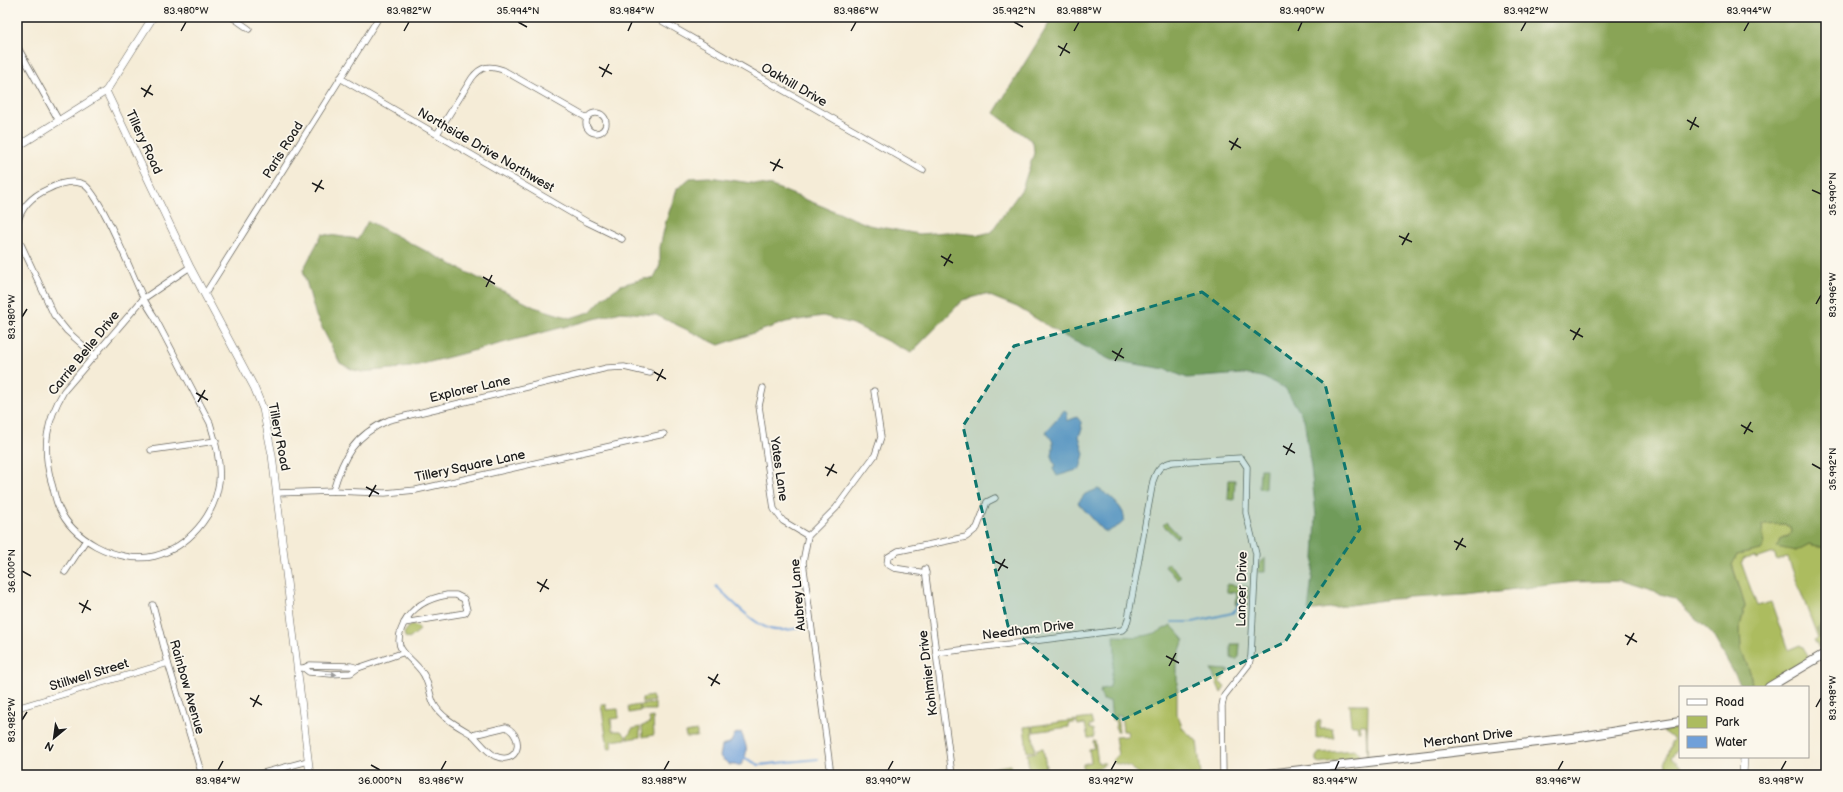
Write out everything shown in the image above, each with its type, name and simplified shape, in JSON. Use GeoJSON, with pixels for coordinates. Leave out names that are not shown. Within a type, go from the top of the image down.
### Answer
{"type":"FeatureCollection","features":[{"type":"Feature","properties":{"kind":"main road"},"geometry":{"type":"LineString","coordinates":[[1771,686],[1826,653]]}},
{"type":"Feature","properties":{"kind":"main road","name":"Merchant Drive"},"geometry":{"type":"LineString","coordinates":[[1259,775],[1580,738],[1679,721]]}},
{"type":"Feature","properties":{"kind":"street"},"geometry":{"type":"LineString","coordinates":[[17,147],[106,91],[153,17]]}},
{"type":"Feature","properties":{"kind":"street"},"geometry":{"type":"LineString","coordinates":[[232,17],[249,29]]}},
{"type":"Feature","properties":{"kind":"street","name":"Paris Road"},"geometry":{"type":"LineString","coordinates":[[205,294],[379,17]]}},
{"type":"Feature","properties":{"kind":"street","name":"Oakhill Drive"},"geometry":{"type":"LineString","coordinates":[[655,17],[923,170]]}},
{"type":"Feature","properties":{"kind":"street"},"geometry":{"type":"LineString","coordinates":[[17,46],[59,121]]}},
{"type":"Feature","properties":{"kind":"street"},"geometry":{"type":"LineString","coordinates":[[437,134],[472,78],[478,71],[485,67],[493,66],[587,118]]}},
{"type":"Feature","properties":{"kind":"street","name":"Northside Drive Northwest"},"geometry":{"type":"LineString","coordinates":[[340,78],[587,222],[622,239]]}},
{"type":"Feature","properties":{"kind":"street","name":"Tillery Road"},"geometry":{"type":"LineString","coordinates":[[106,91],[190,267],[254,387],[263,409],[271,448],[301,668],[310,775]]}},
{"type":"Feature","properties":{"kind":"street"},"geometry":{"type":"LineString","coordinates":[[17,224],[19,214],[27,203],[41,192],[61,183],[83,185],[95,196],[124,255],[143,299]]}},
{"type":"Feature","properties":{"kind":"street"},"geometry":{"type":"LineString","coordinates":[[17,228],[18,238],[54,315],[67,331],[95,356]]}},
{"type":"Feature","properties":{"kind":"street","name":"Carrie Belle Drive"},"geometry":{"type":"LineString","coordinates":[[143,299],[154,316],[210,423],[216,442],[219,461],[219,482],[215,500],[208,514],[195,531],[181,544],[154,556],[127,557],[104,550],[86,540],[72,528],[59,508],[49,472],[46,438],[49,422],[57,402],[64,391],[143,299],[190,267]]}},
{"type":"Feature","properties":{"kind":"street","name":"Explorer Lane"},"geometry":{"type":"LineString","coordinates":[[333,491],[339,471],[350,449],[368,432],[389,420],[607,368],[624,367],[650,373]]}},
{"type":"Feature","properties":{"kind":"street","name":"Yates Lane"},"geometry":{"type":"LineString","coordinates":[[763,388],[759,406],[774,509],[783,521],[808,536]]}},
{"type":"Feature","properties":{"kind":"street"},"geometry":{"type":"LineString","coordinates":[[808,536],[836,508],[875,455],[881,437],[874,391]]}},
{"type":"Feature","properties":{"kind":"street","name":"Tillery Square Lane"},"geometry":{"type":"LineString","coordinates":[[277,493],[333,491],[385,493],[416,490],[664,434]]}},
{"type":"Feature","properties":{"kind":"street"},"geometry":{"type":"LineString","coordinates":[[151,450],[216,442]]}},
{"type":"Feature","properties":{"kind":"street","name":"Lancer Drive"},"geometry":{"type":"LineString","coordinates":[[1122,630],[1126,626],[1128,620],[1153,480],[1159,468],[1164,464],[1173,462],[1241,458],[1247,467],[1246,513],[1256,554],[1251,656],[1249,664],[1224,696],[1222,706],[1223,775]]}},
{"type":"Feature","properties":{"kind":"street","name":"Kohlmier Drive"},"geometry":{"type":"LineString","coordinates":[[952,775],[926,571],[894,568],[887,564],[888,556],[898,551],[966,537],[977,528],[987,502],[995,498]]}},
{"type":"Feature","properties":{"kind":"street","name":"Aubrey Lane"},"geometry":{"type":"LineString","coordinates":[[808,536],[803,562],[831,775]]}},
{"type":"Feature","properties":{"kind":"street"},"geometry":{"type":"LineString","coordinates":[[64,572],[86,540]]}},
{"type":"Feature","properties":{"kind":"street"},"geometry":{"type":"LineString","coordinates":[[404,623],[463,614],[466,610],[464,599],[456,594],[435,597],[416,607],[408,615],[399,632],[398,640],[402,653],[422,672],[426,679],[434,705],[442,714],[473,735],[489,752],[503,758],[509,758],[514,755],[518,747],[517,737],[512,730],[506,727],[473,735]]}},
{"type":"Feature","properties":{"kind":"street","name":"Rainbow Avenue"},"geometry":{"type":"LineString","coordinates":[[153,605],[168,662],[202,775]]}},
{"type":"Feature","properties":{"kind":"street","name":"Needham Drive"},"geometry":{"type":"LineString","coordinates":[[936,653],[1122,630]]}},
{"type":"Feature","properties":{"kind":"street"},"geometry":{"type":"LineString","coordinates":[[301,668],[310,665],[351,666],[358,668],[402,653]]}},
{"type":"Feature","properties":{"kind":"street","name":"Stillwell Street"},"geometry":{"type":"LineString","coordinates":[[17,708],[168,662]]}},
{"type":"Feature","properties":{"kind":"street"},"geometry":{"type":"LineString","coordinates":[[1743,775],[1744,758]]}},
{"type":"Feature","properties":{"kind":"street"},"geometry":{"type":"LineString","coordinates":[[256,775],[308,761]]}},
{"type":"Feature","properties":{"kind":"highlighted area"},"geometry":{"type":"Polygon","coordinates":[[[1202,292],[1325,384],[1360,529],[1285,642],[1120,721],[1008,626],[963,426],[1014,346],[1202,292]]]}},
{"type":"Feature","properties":{"kind":"green space"},"geometry":{"type":"Polygon","coordinates":[[[1053,17],[1826,17],[1826,548],[1809,544],[1796,551],[1776,547],[1782,538],[1789,536],[1792,531],[1791,527],[1784,524],[1762,525],[1764,546],[1761,550],[1737,555],[1732,565],[1745,605],[1740,627],[1741,650],[1750,672],[1752,684],[1749,686],[1741,686],[1712,634],[1674,598],[1619,581],[1574,582],[1466,595],[1392,599],[1308,611],[1314,559],[1316,516],[1304,419],[1285,388],[1262,377],[1243,374],[1187,378],[1165,369],[1111,360],[1066,337],[1017,307],[985,294],[963,300],[911,353],[853,324],[823,316],[786,322],[719,345],[656,315],[621,312],[411,367],[362,372],[353,370],[340,363],[316,316],[303,270],[322,234],[358,239],[368,221],[534,307],[570,318],[590,312],[603,298],[621,285],[643,279],[654,278],[660,265],[660,247],[666,221],[677,189],[690,178],[709,177],[772,186],[869,225],[919,234],[947,232],[979,235],[991,232],[1022,189],[1034,153],[1033,142],[994,113],[1053,17]]]}},
{"type":"Feature","properties":{"kind":"green space"},"geometry":{"type":"Polygon","coordinates":[[[1260,469],[1266,469],[1265,489],[1259,488],[1260,469]]]}},
{"type":"Feature","properties":{"kind":"green space"},"geometry":{"type":"Polygon","coordinates":[[[1229,480],[1235,480],[1234,500],[1228,499],[1229,480]]]}},
{"type":"Feature","properties":{"kind":"green space"},"geometry":{"type":"Polygon","coordinates":[[[1166,522],[1179,536],[1176,538],[1163,525],[1166,522]]]}},
{"type":"Feature","properties":{"kind":"green space"},"geometry":{"type":"Polygon","coordinates":[[[1784,524],[1791,527],[1792,531],[1789,536],[1782,538],[1796,551],[1809,544],[1826,548],[1826,621],[1817,628],[1823,643],[1826,641],[1826,648],[1820,650],[1814,640],[1818,638],[1788,558],[1777,560],[1774,553],[1756,559],[1755,557],[1743,559],[1741,562],[1757,606],[1771,602],[1788,650],[1800,645],[1809,657],[1762,686],[1749,686],[1752,684],[1750,672],[1741,650],[1740,627],[1745,605],[1732,564],[1737,555],[1761,550],[1762,525],[1784,524]]]}},
{"type":"Feature","properties":{"kind":"green space"},"geometry":{"type":"Polygon","coordinates":[[[1265,558],[1265,572],[1258,572],[1260,562],[1265,558]]]}},
{"type":"Feature","properties":{"kind":"green space"},"geometry":{"type":"Polygon","coordinates":[[[1168,563],[1181,576],[1178,580],[1165,567],[1168,563]]]}},
{"type":"Feature","properties":{"kind":"green space"},"geometry":{"type":"Polygon","coordinates":[[[1227,584],[1248,587],[1248,606],[1241,606],[1246,595],[1246,591],[1244,590],[1240,594],[1236,606],[1237,593],[1227,592],[1227,584]]]}},
{"type":"Feature","properties":{"kind":"green space"},"geometry":{"type":"Polygon","coordinates":[[[1826,621],[1826,641],[1822,643],[1817,628],[1826,621]]]}},
{"type":"Feature","properties":{"kind":"green space"},"geometry":{"type":"Polygon","coordinates":[[[411,624],[418,627],[420,630],[409,639],[405,637],[404,633],[411,624]]]}},
{"type":"Feature","properties":{"kind":"green space"},"geometry":{"type":"Polygon","coordinates":[[[1171,625],[1184,639],[1177,659],[1177,714],[1183,729],[1197,741],[1201,775],[1141,775],[1130,767],[1115,763],[1112,760],[1118,755],[1115,737],[1128,736],[1127,731],[1123,731],[1121,715],[1117,715],[1119,732],[1117,732],[1115,720],[1112,720],[1110,701],[1103,700],[1100,693],[1101,689],[1110,687],[1115,653],[1114,636],[1144,636],[1171,625]]]}},
{"type":"Feature","properties":{"kind":"green space"},"geometry":{"type":"Polygon","coordinates":[[[1231,644],[1240,644],[1239,657],[1236,660],[1231,658],[1231,644]]]}},
{"type":"Feature","properties":{"kind":"green space"},"geometry":{"type":"Polygon","coordinates":[[[1211,669],[1229,670],[1219,682],[1225,686],[1221,693],[1211,669]]]}},
{"type":"Feature","properties":{"kind":"green space"},"geometry":{"type":"Polygon","coordinates":[[[652,696],[654,701],[642,703],[642,698],[652,696]]]}},
{"type":"Feature","properties":{"kind":"green space"},"geometry":{"type":"Polygon","coordinates":[[[655,703],[655,710],[641,710],[640,705],[655,703]]]}},
{"type":"Feature","properties":{"kind":"green space"},"geometry":{"type":"Polygon","coordinates":[[[601,704],[606,704],[606,710],[618,709],[619,718],[611,719],[612,731],[621,731],[626,736],[626,739],[611,741],[612,748],[610,749],[608,748],[601,704]]]}},
{"type":"Feature","properties":{"kind":"green space"},"geometry":{"type":"Polygon","coordinates":[[[1349,704],[1368,704],[1367,757],[1366,725],[1359,725],[1360,731],[1358,731],[1357,725],[1351,725],[1349,704]]]}},
{"type":"Feature","properties":{"kind":"green space"},"geometry":{"type":"Polygon","coordinates":[[[639,705],[640,711],[629,713],[628,707],[639,705]]]}},
{"type":"Feature","properties":{"kind":"green space"},"geometry":{"type":"Polygon","coordinates":[[[653,717],[654,735],[643,737],[642,726],[650,723],[649,718],[653,717]]]}},
{"type":"Feature","properties":{"kind":"green space"},"geometry":{"type":"Polygon","coordinates":[[[1091,718],[1093,725],[1089,726],[1090,729],[1093,729],[1094,737],[1088,738],[1085,724],[1078,725],[1076,720],[1091,718]]]}},
{"type":"Feature","properties":{"kind":"green space"},"geometry":{"type":"Polygon","coordinates":[[[1075,720],[1075,723],[1069,723],[1069,727],[1034,732],[1033,726],[1075,720]]]}},
{"type":"Feature","properties":{"kind":"green space"},"geometry":{"type":"Polygon","coordinates":[[[1320,720],[1320,728],[1332,728],[1334,737],[1316,738],[1316,723],[1320,720]]]}},
{"type":"Feature","properties":{"kind":"green space"},"geometry":{"type":"Polygon","coordinates":[[[1032,726],[1035,751],[1027,752],[1024,727],[1032,726]]]}},
{"type":"Feature","properties":{"kind":"green space"},"geometry":{"type":"Polygon","coordinates":[[[640,727],[640,737],[628,739],[627,736],[632,729],[640,727]]]}},
{"type":"Feature","properties":{"kind":"green space"},"geometry":{"type":"Polygon","coordinates":[[[1679,727],[1679,748],[1671,757],[1690,775],[1668,775],[1665,761],[1671,747],[1671,742],[1674,739],[1663,731],[1679,727]]]}},
{"type":"Feature","properties":{"kind":"green space"},"geometry":{"type":"Polygon","coordinates":[[[697,731],[697,737],[686,737],[685,733],[697,731]]]}},
{"type":"Feature","properties":{"kind":"green space"},"geometry":{"type":"Polygon","coordinates":[[[1093,741],[1095,741],[1098,763],[1105,763],[1102,767],[1083,770],[1083,764],[1091,762],[1089,749],[1094,748],[1093,741]]]}},
{"type":"Feature","properties":{"kind":"green space"},"geometry":{"type":"Polygon","coordinates":[[[1043,748],[1046,767],[1029,769],[1027,754],[1037,752],[1037,749],[1043,748]]]}},
{"type":"Feature","properties":{"kind":"green space"},"geometry":{"type":"Polygon","coordinates":[[[1355,750],[1360,753],[1358,758],[1319,763],[1316,761],[1316,757],[1319,753],[1355,750]]]}},
{"type":"Feature","properties":{"kind":"green space"},"geometry":{"type":"Polygon","coordinates":[[[1011,765],[1012,773],[1020,772],[1024,775],[955,775],[955,774],[1011,765]]]}},
{"type":"Feature","properties":{"kind":"green space"},"geometry":{"type":"Polygon","coordinates":[[[1117,771],[1129,775],[1093,775],[1117,771]]]}},
{"type":"Feature","properties":{"kind":"green space"},"geometry":{"type":"Polygon","coordinates":[[[1711,771],[1735,774],[1737,775],[1702,775],[1711,771]]]}},
{"type":"Feature","properties":{"kind":"water"},"geometry":{"type":"Polygon","coordinates":[[[1064,410],[1067,413],[1067,421],[1077,417],[1081,422],[1082,429],[1079,436],[1084,454],[1080,469],[1057,476],[1053,469],[1056,465],[1052,460],[1053,442],[1046,432],[1064,410]]]}},
{"type":"Feature","properties":{"kind":"water"},"geometry":{"type":"Polygon","coordinates":[[[1098,489],[1116,503],[1123,513],[1123,522],[1107,532],[1103,530],[1078,503],[1085,494],[1098,489]]]}},
{"type":"Feature","properties":{"kind":"water"},"geometry":{"type":"Polygon","coordinates":[[[741,732],[746,744],[746,756],[741,765],[730,765],[720,757],[722,746],[731,742],[735,734],[741,732]]]}},
{"type":"Feature","properties":{"kind":"waterway"},"geometry":{"type":"LineString","coordinates":[[716,586],[756,622],[763,626],[777,630],[801,628]]}},
{"type":"Feature","properties":{"kind":"waterway"},"geometry":{"type":"LineString","coordinates":[[1172,622],[1193,622],[1232,613],[1238,607],[1244,591]]}},
{"type":"Feature","properties":{"kind":"waterway"},"geometry":{"type":"LineString","coordinates":[[743,757],[759,765],[818,759]]}}]}
